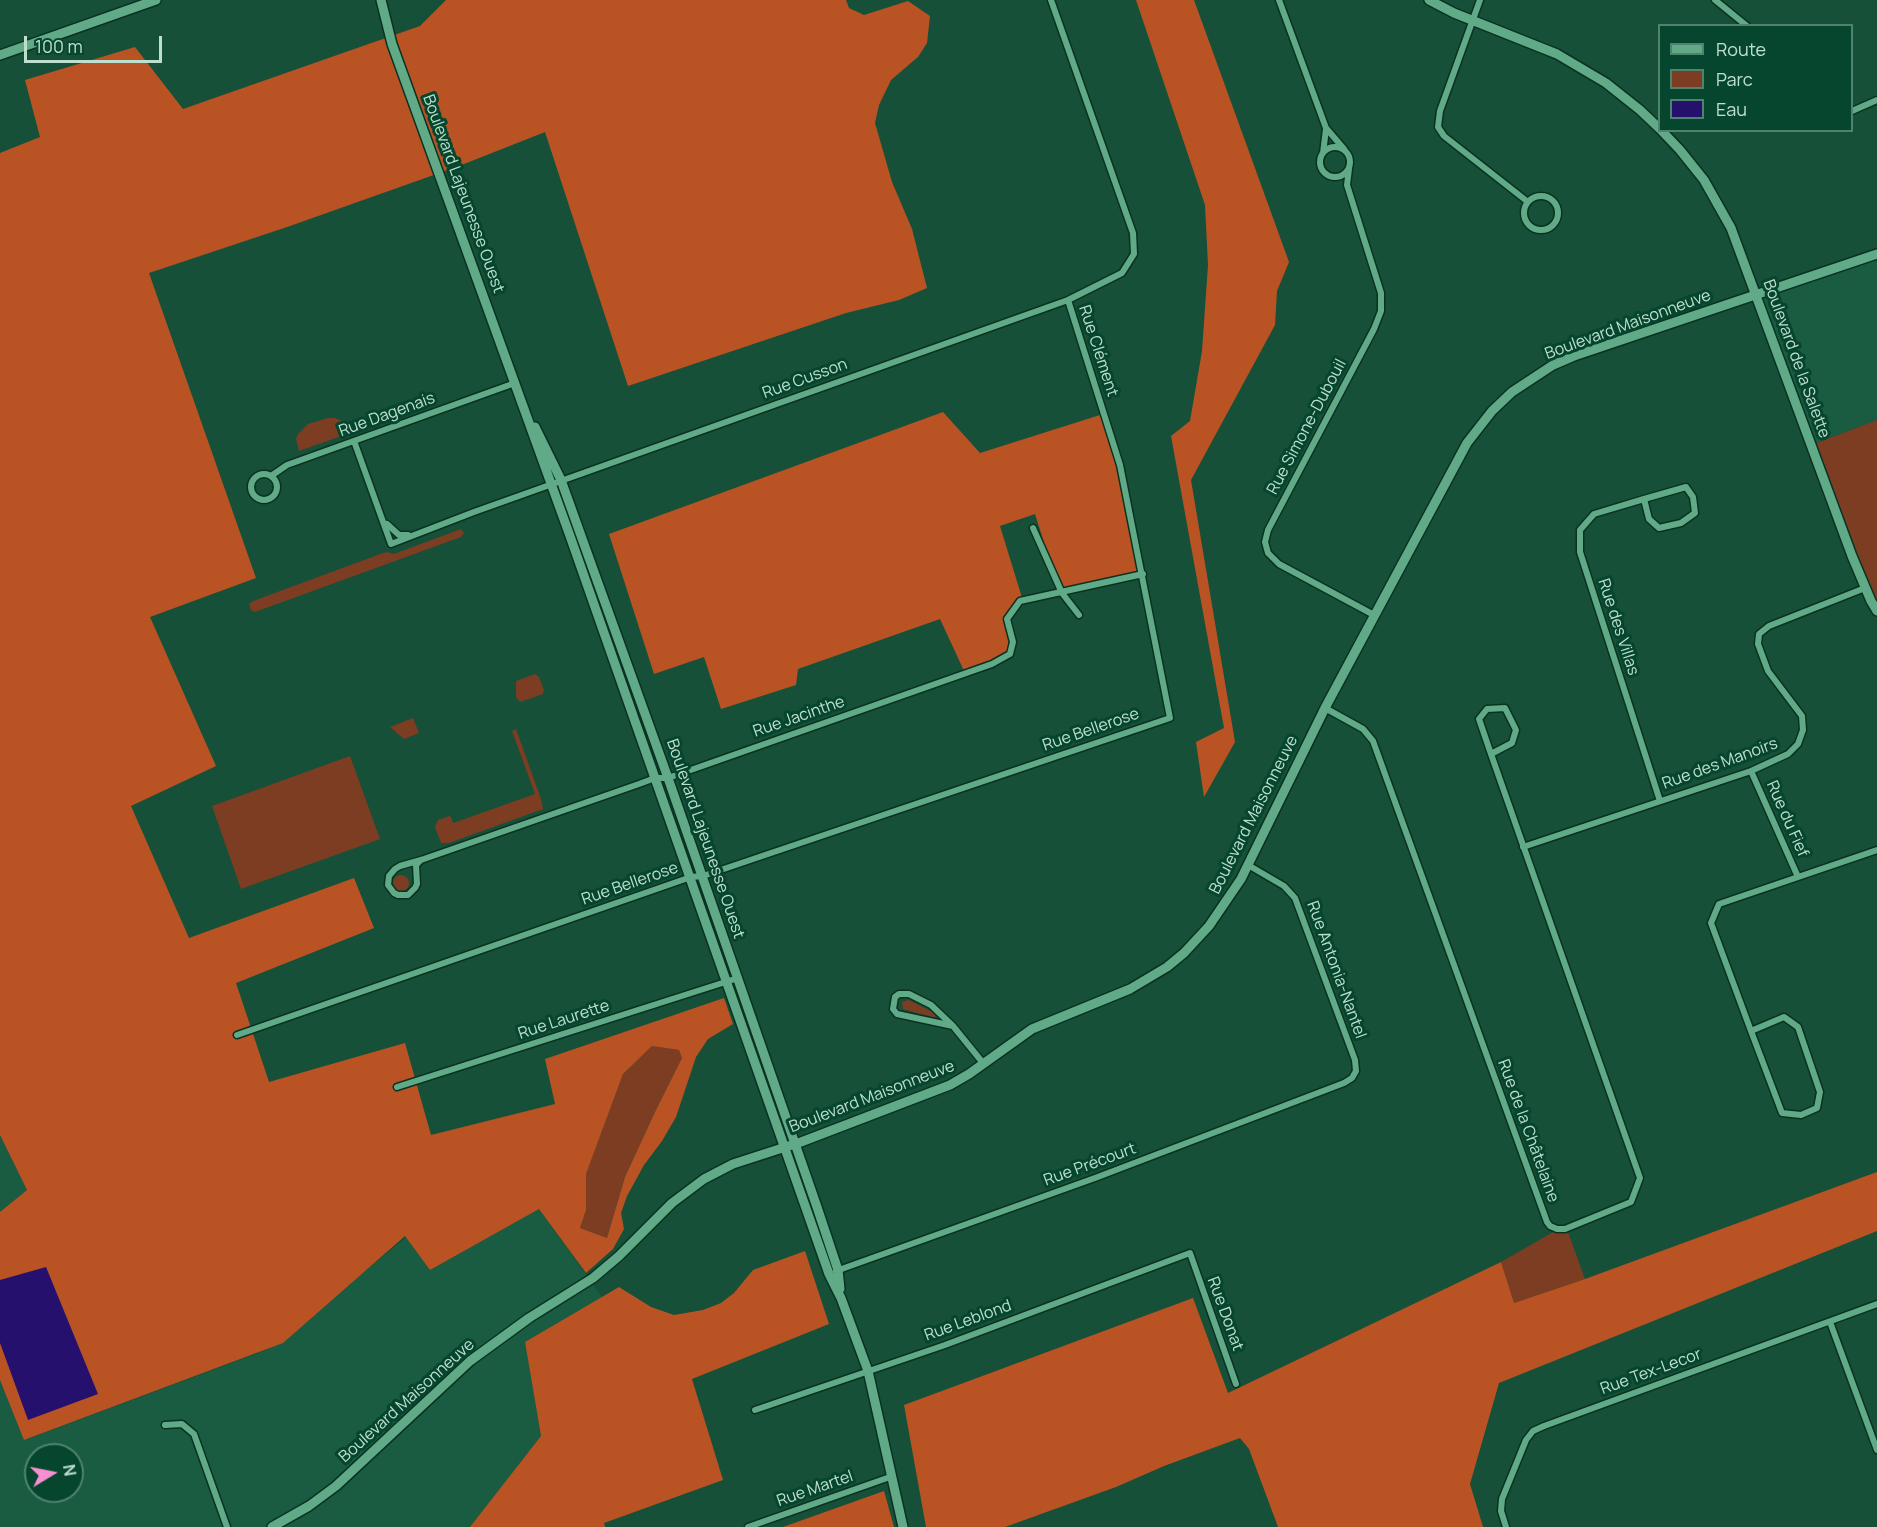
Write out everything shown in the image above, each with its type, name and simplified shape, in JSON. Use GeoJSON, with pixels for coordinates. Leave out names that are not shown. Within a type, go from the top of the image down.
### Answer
{"type":"FeatureCollection","features":[{"type":"Feature","properties":{"kind":"street"},"geometry":{"type":"LineString","coordinates":[[0,55],[156,0]]}},
{"type":"Feature","properties":{"kind":"street","name":"Boulevard Lajeunesse Ouest"},"geometry":{"type":"LineString","coordinates":[[381,0],[392,44],[728,981],[784,1147],[834,1272]]}},
{"type":"Feature","properties":{"kind":"street","name":"Rue Clément"},"geometry":{"type":"LineString","coordinates":[[1051,0],[1133,233],[1134,254],[1122,273],[1068,300],[1120,465],[1170,718]]}},
{"type":"Feature","properties":{"kind":"street","name":"Rue Simone-Dubouil"},"geometry":{"type":"LineString","coordinates":[[1279,0],[1326,128],[1350,158],[1347,185],[1381,293],[1381,310],[1374,329],[1268,530],[1265,542],[1268,553],[1280,564],[1374,615]]}},
{"type":"Feature","properties":{"kind":"street","name":"Boulevard de la Salette"},"geometry":{"type":"LineString","coordinates":[[1429,0],[1472,20],[1534,43],[1577,65],[1624,97],[1658,128]]}},
{"type":"Feature","properties":{"kind":"street"},"geometry":{"type":"LineString","coordinates":[[1480,0],[1440,111],[1438,127],[1444,136],[1528,202]]}},
{"type":"Feature","properties":{"kind":"street"},"geometry":{"type":"LineString","coordinates":[[1720,1],[1745,24]]}},
{"type":"Feature","properties":{"kind":"street"},"geometry":{"type":"LineString","coordinates":[[1853,110],[1877,100]]}},
{"type":"Feature","properties":{"kind":"street","name":"Rue Simone-Dubouil"},"geometry":{"type":"LineString","coordinates":[[1326,128],[1320,161],[1322,170],[1344,187],[1350,197]]}},
{"type":"Feature","properties":{"kind":"street","name":"Boulevard de la Salette"},"geometry":{"type":"LineString","coordinates":[[1662,132],[1692,164],[1718,202],[1731,228],[1849,549],[1877,611]]}},
{"type":"Feature","properties":{"kind":"street"},"geometry":{"type":"LineString","coordinates":[[1323,153],[1333,147],[1344,149]]}},
{"type":"Feature","properties":{"kind":"street"},"geometry":{"type":"LineString","coordinates":[[1332,177],[1341,176],[1349,169]]}},
{"type":"Feature","properties":{"kind":"street"},"geometry":{"type":"LineString","coordinates":[[1542,196],[1551,200],[1555,204],[1557,213],[1554,223],[1540,230],[1530,226],[1524,217],[1525,206],[1528,202],[1532,198],[1542,196]]}},
{"type":"Feature","properties":{"kind":"street","name":"Boulevard Maisonneuve"},"geometry":{"type":"LineString","coordinates":[[272,1527],[309,1506],[336,1486],[470,1361],[529,1318],[608,1266],[672,1203],[694,1185],[727,1167],[958,1081],[1032,1029],[1130,989],[1167,967],[1191,946],[1209,926],[1233,892],[1248,865],[1325,708],[1467,443],[1492,411],[1512,392],[1564,360],[1877,254]]}},
{"type":"Feature","properties":{"kind":"street","name":"Rue Cusson"},"geometry":{"type":"LineString","coordinates":[[378,506],[392,544],[561,480],[1068,300]]}},
{"type":"Feature","properties":{"kind":"street","name":"Rue Dagenais"},"geometry":{"type":"LineString","coordinates":[[271,476],[287,465],[515,383]]}},
{"type":"Feature","properties":{"kind":"street","name":"Boulevard Lajeunesse Ouest"},"geometry":{"type":"LineString","coordinates":[[520,398],[561,480],[703,876],[795,1143],[842,1298],[868,1371],[903,1527]]}},
{"type":"Feature","properties":{"kind":"street"},"geometry":{"type":"LineString","coordinates":[[354,441],[386,523],[395,532],[404,535],[421,533]]}},
{"type":"Feature","properties":{"kind":"street","name":"Rue Dagenais"},"geometry":{"type":"LineString","coordinates":[[258,475],[271,476],[277,482],[277,491],[272,498],[259,500],[252,494],[250,485],[252,481],[258,475]]}},
{"type":"Feature","properties":{"kind":"street","name":"Rue des Villas"},"geometry":{"type":"LineString","coordinates":[[1644,499],[1649,519],[1659,528],[1681,523],[1695,513],[1694,497],[1686,487],[1644,499],[1594,514],[1580,530],[1580,552],[1660,801]]}},
{"type":"Feature","properties":{"kind":"street"},"geometry":{"type":"LineString","coordinates":[[1033,528],[1061,592],[1079,615]]}},
{"type":"Feature","properties":{"kind":"street","name":"Rue Jacinthe"},"geometry":{"type":"LineString","coordinates":[[421,860],[416,865],[417,884],[415,888],[408,895],[394,893],[388,885],[389,876],[400,866],[655,778],[668,778],[992,664],[1010,654],[1013,642],[1007,619],[1020,601],[1143,574]]}},
{"type":"Feature","properties":{"kind":"street","name":"Rue des Manoirs"},"geometry":{"type":"LineString","coordinates":[[1523,847],[1751,771],[1788,754],[1798,744],[1803,730],[1802,716],[1768,671],[1758,644],[1759,634],[1769,626],[1865,588]]}},
{"type":"Feature","properties":{"kind":"street","name":"Rue de la Châtelaine"},"geometry":{"type":"LineString","coordinates":[[1325,708],[1363,729],[1373,741],[1547,1222],[1557,1229],[1565,1229],[1631,1202],[1640,1178],[1523,847],[1491,754],[1479,719],[1487,709],[1505,708],[1516,730],[1512,743],[1491,754]]}},
{"type":"Feature","properties":{"kind":"street","name":"Rue Bellerose"},"geometry":{"type":"LineString","coordinates":[[237,1035],[691,878],[703,876],[1170,718]]}},
{"type":"Feature","properties":{"kind":"street","name":"Rue du Fief"},"geometry":{"type":"LineString","coordinates":[[1751,771],[1798,877]]}},
{"type":"Feature","properties":{"kind":"street"},"geometry":{"type":"LineString","coordinates":[[1751,1031],[1784,1017],[1798,1027],[1820,1092],[1817,1108],[1801,1115],[1782,1113],[1751,1031],[1711,923],[1719,904],[1877,850]]}},
{"type":"Feature","properties":{"kind":"street","name":"Rue Antonia-Nantel"},"geometry":{"type":"LineString","coordinates":[[1248,865],[1284,886],[1295,898],[1355,1060],[1356,1073]]}},
{"type":"Feature","properties":{"kind":"street","name":"Rue Laurette"},"geometry":{"type":"LineString","coordinates":[[397,1087],[738,978]]}},
{"type":"Feature","properties":{"kind":"street"},"geometry":{"type":"LineString","coordinates":[[953,1026],[897,1014],[893,1009],[894,998],[904,993],[916,996],[935,1008],[953,1026],[983,1063]]}},
{"type":"Feature","properties":{"kind":"street","name":"Rue Précourt"},"geometry":{"type":"LineString","coordinates":[[834,1272],[1344,1083],[1356,1073]]}},
{"type":"Feature","properties":{"kind":"street","name":"Rue Leblond"},"geometry":{"type":"LineString","coordinates":[[754,1410],[956,1341],[1190,1253]]}},
{"type":"Feature","properties":{"kind":"street","name":"Rue Donat"},"geometry":{"type":"LineString","coordinates":[[1190,1253],[1236,1384]]}},
{"type":"Feature","properties":{"kind":"street","name":"Rue Tex-Lecor"},"geometry":{"type":"LineString","coordinates":[[1506,1527],[1501,1511],[1502,1499],[1526,1440],[1533,1431],[1877,1304]]}},
{"type":"Feature","properties":{"kind":"street"},"geometry":{"type":"LineString","coordinates":[[1830,1322],[1877,1450]]}},
{"type":"Feature","properties":{"kind":"street"},"geometry":{"type":"LineString","coordinates":[[165,1425],[182,1424],[194,1434],[227,1527]]}},
{"type":"Feature","properties":{"kind":"street","name":"Rue Martel"},"geometry":{"type":"LineString","coordinates":[[748,1527],[890,1477]]}},
{"type":"Feature","properties":{"kind":"shaded area"},"geometry":{"type":"Polygon","coordinates":[[[446,0],[846,0],[849,8],[864,15],[908,1],[930,16],[927,43],[918,57],[891,80],[879,105],[875,123],[892,182],[912,229],[927,288],[899,300],[846,313],[628,386],[545,132],[459,166],[149,273],[256,578],[150,617],[216,766],[131,806],[189,938],[354,878],[374,928],[236,983],[269,1082],[405,1043],[431,1135],[555,1104],[545,1059],[724,998],[733,1024],[708,1039],[696,1057],[676,1117],[644,1165],[627,1196],[621,1213],[624,1229],[613,1249],[586,1273],[539,1209],[430,1270],[405,1236],[283,1343],[24,1440],[0,1380],[0,1212],[27,1190],[0,1135],[0,153],[40,137],[25,80],[135,47],[183,109],[420,26],[446,0]],[[652,1046],[623,1074],[586,1174],[586,1210],[580,1228],[607,1238],[625,1177],[682,1058],[679,1050],[652,1046]]]}},
{"type":"Feature","properties":{"kind":"shaded area"},"geometry":{"type":"Polygon","coordinates":[[[1136,0],[1194,0],[1289,262],[1277,291],[1275,325],[1191,480],[1235,742],[1204,797],[1196,742],[1224,728],[1171,436],[1190,421],[1202,351],[1208,265],[1205,205],[1136,0]]]}},
{"type":"Feature","properties":{"kind":"shaded area"},"geometry":{"type":"Polygon","coordinates":[[[1877,254],[1877,420],[1811,445],[1757,296],[1877,254]]]}},
{"type":"Feature","properties":{"kind":"shaded area"},"geometry":{"type":"Polygon","coordinates":[[[943,412],[980,453],[1100,415],[1120,462],[1143,574],[1059,590],[1035,514],[1000,526],[1023,601],[1007,621],[1010,654],[965,673],[940,619],[798,669],[796,685],[721,709],[704,657],[654,674],[609,534],[943,412]]]}},
{"type":"Feature","properties":{"kind":"shaded area"},"geometry":{"type":"Polygon","coordinates":[[[0,1135],[27,1190],[0,1212],[0,1135]]]}},
{"type":"Feature","properties":{"kind":"shaded area"},"geometry":{"type":"Polygon","coordinates":[[[1877,1172],[1877,1231],[1499,1383],[1470,1484],[1483,1527],[1278,1527],[1249,1449],[1240,1438],[1164,1466],[1116,1487],[1005,1527],[926,1527],[904,1405],[1193,1298],[1228,1393],[1501,1262],[1514,1303],[1877,1172]]]}},
{"type":"Feature","properties":{"kind":"shaded area"},"geometry":{"type":"Polygon","coordinates":[[[539,1209],[602,1297],[525,1342],[541,1436],[470,1527],[0,1527],[0,1380],[25,1440],[267,1350],[407,1237],[430,1270],[539,1209]]]}},
{"type":"Feature","properties":{"kind":"shaded area"},"geometry":{"type":"Polygon","coordinates":[[[805,1251],[829,1324],[692,1379],[723,1480],[604,1523],[605,1527],[470,1527],[541,1436],[525,1342],[619,1287],[651,1307],[674,1315],[703,1310],[721,1303],[734,1293],[753,1270],[805,1251]]]}},
{"type":"Feature","properties":{"kind":"shaded area"},"geometry":{"type":"Polygon","coordinates":[[[884,1491],[894,1527],[783,1527],[884,1491]]]}},
{"type":"Feature","properties":{"kind":"green space"},"geometry":{"type":"Polygon","coordinates":[[[328,418],[345,422],[350,433],[299,451],[296,439],[298,434],[308,424],[328,418]]]}},
{"type":"Feature","properties":{"kind":"green space"},"geometry":{"type":"Polygon","coordinates":[[[1877,420],[1877,611],[1811,445],[1877,420]]]}},
{"type":"Feature","properties":{"kind":"green space"},"geometry":{"type":"Polygon","coordinates":[[[461,529],[464,533],[461,537],[255,612],[251,610],[249,604],[253,601],[383,553],[394,554],[461,529]]]}},
{"type":"Feature","properties":{"kind":"green space"},"geometry":{"type":"Polygon","coordinates":[[[535,674],[539,677],[544,690],[543,694],[520,702],[516,697],[516,681],[535,674]]]}},
{"type":"Feature","properties":{"kind":"green space"},"geometry":{"type":"Polygon","coordinates":[[[413,718],[419,733],[404,739],[390,727],[413,718]]]}},
{"type":"Feature","properties":{"kind":"green space"},"geometry":{"type":"Polygon","coordinates":[[[516,729],[543,809],[449,843],[441,843],[435,827],[438,820],[449,816],[453,823],[535,794],[512,731],[516,729]]]}},
{"type":"Feature","properties":{"kind":"green space"},"geometry":{"type":"Polygon","coordinates":[[[350,756],[380,839],[241,889],[212,806],[350,756]]]}},
{"type":"Feature","properties":{"kind":"green space"},"geometry":{"type":"Polygon","coordinates":[[[398,875],[404,875],[409,883],[407,889],[398,891],[393,886],[393,880],[398,875]]]}},
{"type":"Feature","properties":{"kind":"green space"},"geometry":{"type":"Polygon","coordinates":[[[909,1000],[934,1013],[936,1017],[903,1009],[902,1002],[909,1000]]]}},
{"type":"Feature","properties":{"kind":"green space"},"geometry":{"type":"Polygon","coordinates":[[[652,1046],[679,1050],[682,1058],[625,1177],[607,1238],[580,1228],[586,1210],[586,1174],[623,1074],[652,1046]]]}},
{"type":"Feature","properties":{"kind":"green space"},"geometry":{"type":"Polygon","coordinates":[[[1555,1231],[1568,1232],[1585,1279],[1514,1303],[1501,1262],[1555,1231]]]}},
{"type":"Feature","properties":{"kind":"water"},"geometry":{"type":"Polygon","coordinates":[[[46,1267],[98,1394],[28,1420],[0,1343],[0,1280],[46,1267]]]}}]}
